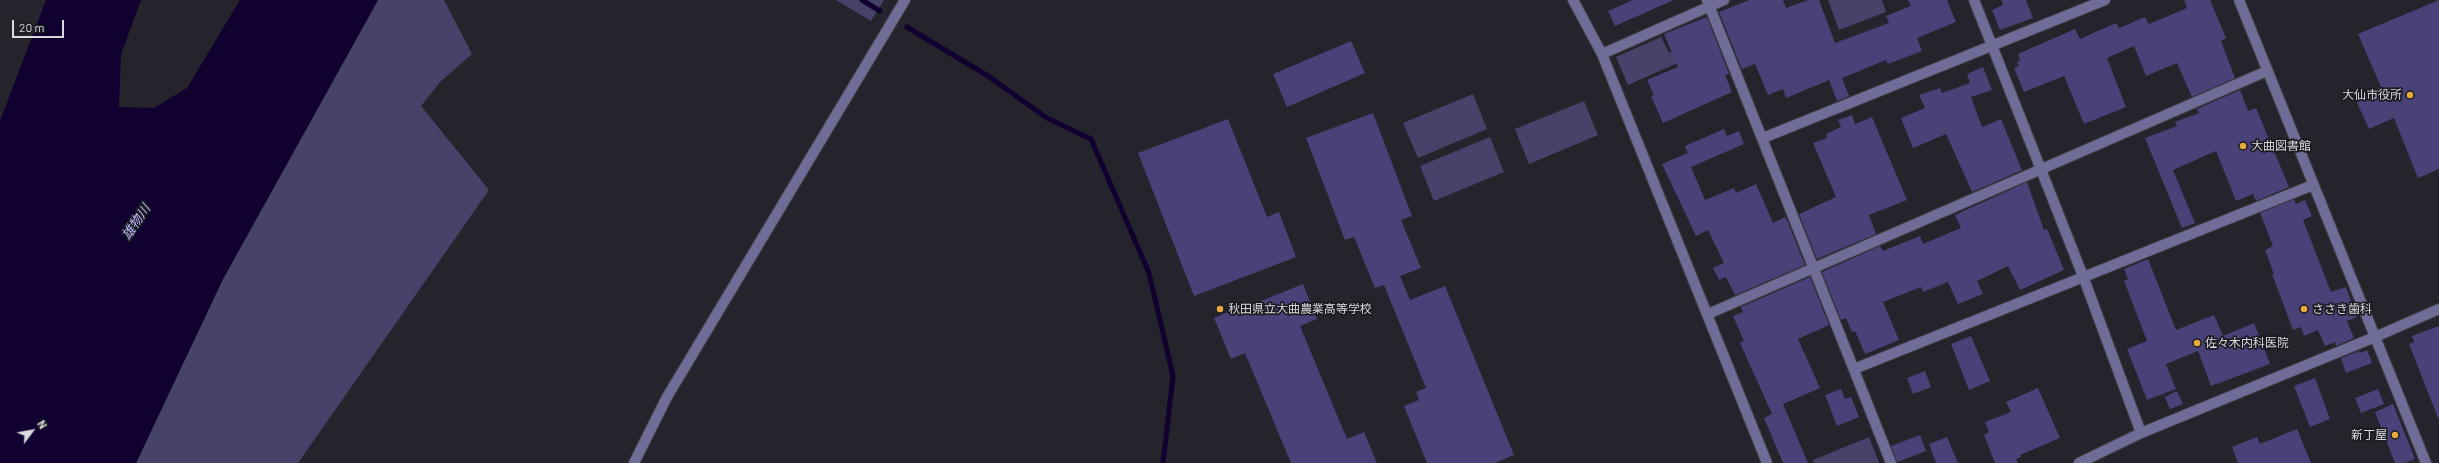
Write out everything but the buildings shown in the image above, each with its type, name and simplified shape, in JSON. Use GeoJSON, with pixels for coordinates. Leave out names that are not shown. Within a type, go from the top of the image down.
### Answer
{"type":"FeatureCollection","features":[{"type":"Feature","properties":{"kind":"street"},"geometry":{"type":"LineString","coordinates":[[634,463],[666,397],[905,0]]}},
{"type":"Feature","properties":{"kind":"street"},"geometry":{"type":"LineString","coordinates":[[1573,0],[1602,54],[1767,463]]}},
{"type":"Feature","properties":{"kind":"street"},"geometry":{"type":"LineString","coordinates":[[1602,54],[1709,3],[1724,0]]}},
{"type":"Feature","properties":{"kind":"street"},"geometry":{"type":"LineString","coordinates":[[1974,0],[2083,276],[2141,433]]}},
{"type":"Feature","properties":{"kind":"street"},"geometry":{"type":"LineString","coordinates":[[1763,138],[2105,0]]}},
{"type":"Feature","properties":{"kind":"street"},"geometry":{"type":"LineString","coordinates":[[2239,0],[2426,463]]}},
{"type":"Feature","properties":{"kind":"street"},"geometry":{"type":"LineString","coordinates":[[1709,3],[1891,463]]}},
{"type":"Feature","properties":{"kind":"street"},"geometry":{"type":"LineString","coordinates":[[1708,314],[2267,71]]}},
{"type":"Feature","properties":{"kind":"street"},"geometry":{"type":"LineString","coordinates":[[1854,369],[2083,276],[2314,185]]}},
{"type":"Feature","properties":{"kind":"street"},"geometry":{"type":"LineString","coordinates":[[2079,463],[2095,460],[2141,433],[2375,337],[2439,309]]}},
{"type":"Feature","properties":{"kind":"shaded area"},"geometry":{"type":"Polygon","coordinates":[[[378,0],[444,0],[472,54],[441,81],[421,106],[489,190],[298,463],[136,463],[223,279],[378,0]]]}},
{"type":"Feature","properties":{"kind":"shaded area"},"geometry":{"type":"Polygon","coordinates":[[[836,0],[884,0],[871,21],[836,0]]]}},
{"type":"Feature","properties":{"kind":"shaded area"},"geometry":{"type":"Polygon","coordinates":[[[1828,0],[1882,0],[1886,12],[1839,30],[1828,0]]]}},
{"type":"Feature","properties":{"kind":"shaded area"},"geometry":{"type":"Polygon","coordinates":[[[1661,37],[1669,53],[1695,42],[1700,53],[1628,85],[1616,57],[1661,37]]]}},
{"type":"Feature","properties":{"kind":"shaded area"},"geometry":{"type":"Polygon","coordinates":[[[1473,94],[1487,129],[1418,158],[1403,123],[1473,94]]]}},
{"type":"Feature","properties":{"kind":"shaded area"},"geometry":{"type":"Polygon","coordinates":[[[1584,101],[1598,135],[1529,164],[1515,129],[1584,101]]]}},
{"type":"Feature","properties":{"kind":"shaded area"},"geometry":{"type":"Polygon","coordinates":[[[1490,137],[1504,172],[1434,201],[1420,166],[1490,137]]]}},
{"type":"Feature","properties":{"kind":"shaded area"},"geometry":{"type":"Polygon","coordinates":[[[1869,437],[1879,463],[1814,463],[1813,460],[1869,437]]]}},
{"type":"Feature","properties":{"kind":"water","name":"雄物川"},"geometry":{"type":"Polygon","coordinates":[[[46,0],[141,0],[121,54],[119,107],[154,108],[187,88],[240,0],[378,0],[223,279],[136,463],[0,463],[0,121],[46,0]]]}},
{"type":"Feature","properties":{"kind":"waterway"},"geometry":{"type":"LineString","coordinates":[[862,0],[880,11]]}},
{"type":"Feature","properties":{"kind":"waterway"},"geometry":{"type":"LineString","coordinates":[[907,27],[988,76],[1047,118],[1091,139],[1149,273],[1173,376],[1163,463]]}},
{"type":"Feature","properties":{"kind":"place","name":"大仙市役所"},"geometry":{"type":"Point","coordinates":[2410,95]}},
{"type":"Feature","properties":{"kind":"place","name":"大曲図書館"},"geometry":{"type":"Point","coordinates":[2243,146]}},
{"type":"Feature","properties":{"kind":"place","name":"秋田県立大曲農業高等学校"},"geometry":{"type":"Point","coordinates":[1220,309]}},
{"type":"Feature","properties":{"kind":"place","name":"ささき歯科"},"geometry":{"type":"Point","coordinates":[2304,309]}},
{"type":"Feature","properties":{"kind":"place","name":"佐々木内科医院"},"geometry":{"type":"Point","coordinates":[2197,343]}},
{"type":"Feature","properties":{"kind":"place","name":"新丁屋"},"geometry":{"type":"Point","coordinates":[2395,435]}}]}
